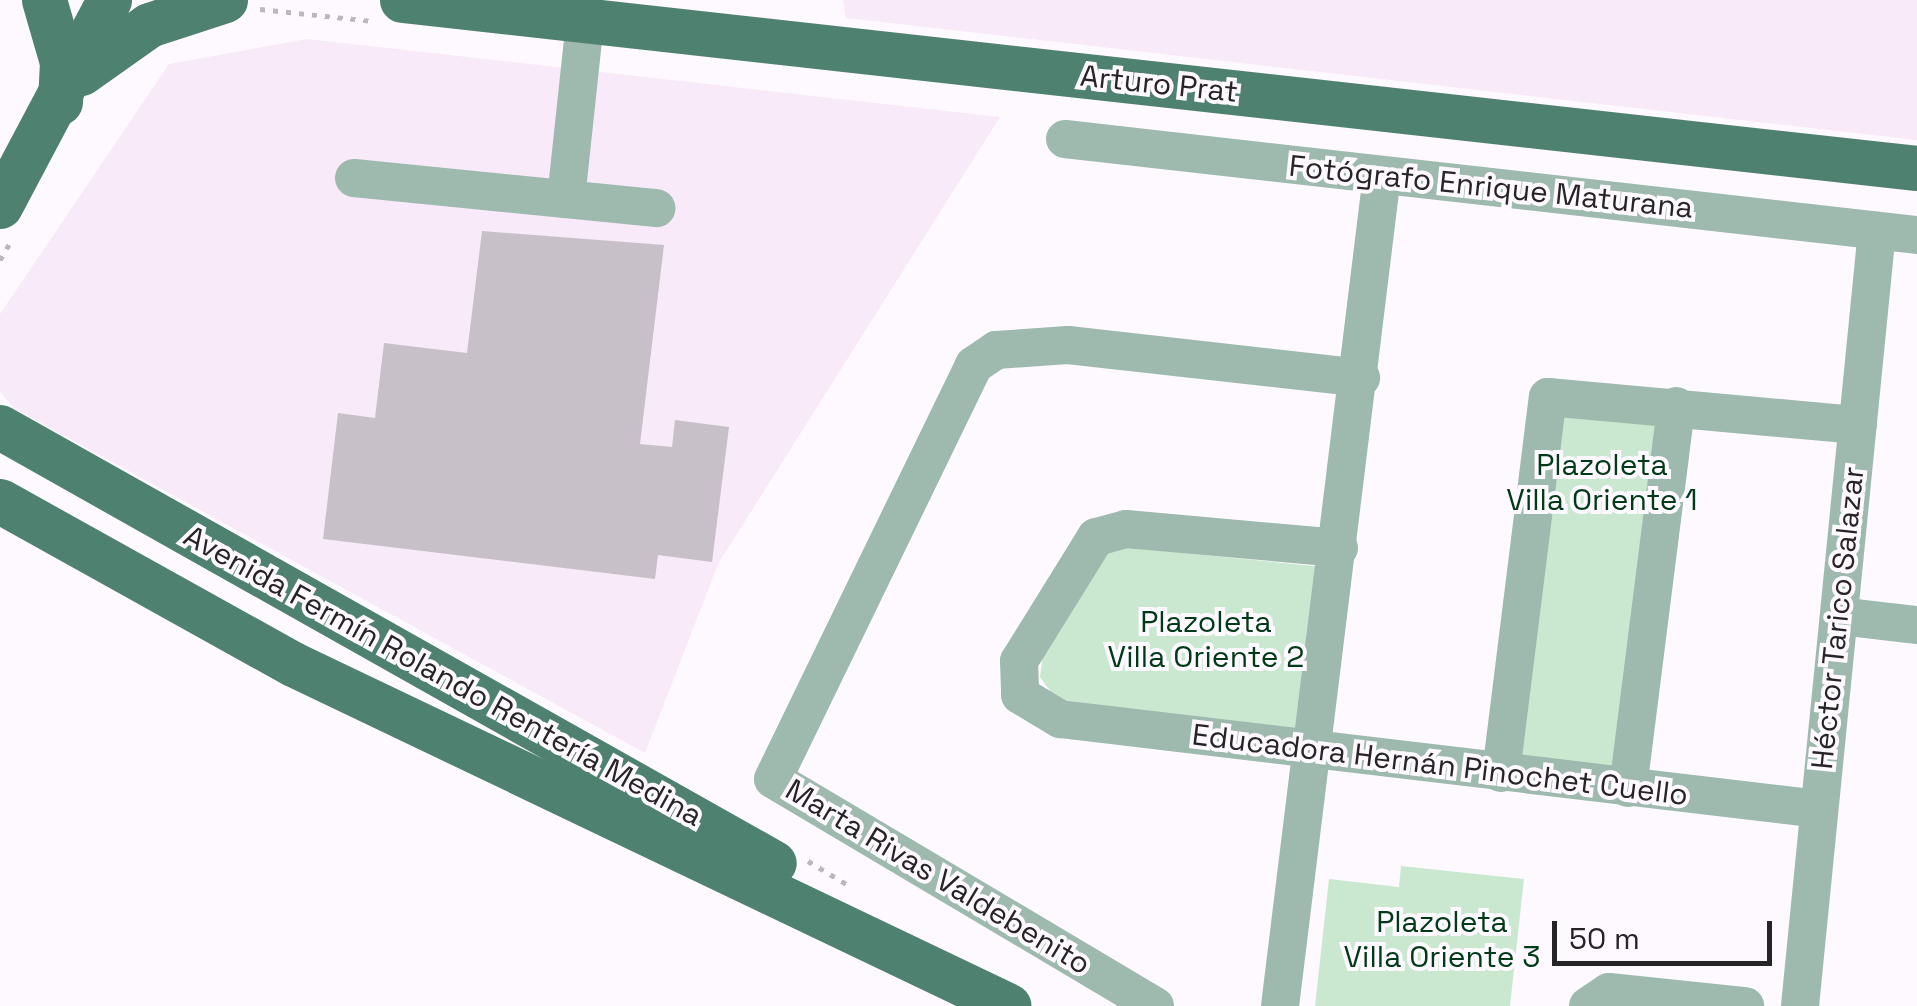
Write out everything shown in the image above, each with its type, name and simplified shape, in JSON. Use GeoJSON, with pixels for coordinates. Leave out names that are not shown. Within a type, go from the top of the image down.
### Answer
{"type":"FeatureCollection","features":[{"type":"Feature","properties":{"kind":"main road"},"geometry":{"type":"LineString","coordinates":[[44,0],[67,91]]}},
{"type":"Feature","properties":{"kind":"main road"},"geometry":{"type":"LineString","coordinates":[[10,217],[109,0]]}},
{"type":"Feature","properties":{"kind":"main road","name":"Arturo Prat"},"geometry":{"type":"LineString","coordinates":[[402,0],[1917,168]]}},
{"type":"Feature","properties":{"kind":"main road"},"geometry":{"type":"LineString","coordinates":[[67,91],[149,25],[246,8]]}},
{"type":"Feature","properties":{"kind":"main road","name":"Avenida Fermín Rolando Rentería Medina"},"geometry":{"type":"LineString","coordinates":[[0,427],[737,842],[876,939]]}},
{"type":"Feature","properties":{"kind":"main road","name":"Avenida Fermín Rolando Rentería Medina"},"geometry":{"type":"LineString","coordinates":[[0,501],[356,695],[876,939],[1009,1006]]}},
{"type":"Feature","properties":{"kind":"street"},"geometry":{"type":"LineString","coordinates":[[566,199],[586,20]]}},
{"type":"Feature","properties":{"kind":"street","name":"Fotógrafo Enrique Maturana"},"geometry":{"type":"LineString","coordinates":[[1065,139],[1917,236]]}},
{"type":"Feature","properties":{"kind":"street"},"geometry":{"type":"LineString","coordinates":[[1280,1006],[1316,750],[1382,175]]}},
{"type":"Feature","properties":{"kind":"street"},"geometry":{"type":"LineString","coordinates":[[354,178],[657,208]]}},
{"type":"Feature","properties":{"kind":"street","name":"Héctor Tarico Salazar"},"geometry":{"type":"LineString","coordinates":[[1800,1006],[1877,231]]}},
{"type":"Feature","properties":{"kind":"street","name":"Marta Rivas Valdebenito"},"geometry":{"type":"LineString","coordinates":[[1155,1006],[773,779],[974,364],[996,350],[1068,345],[1360,378]]}},
{"type":"Feature","properties":{"kind":"street"},"geometry":{"type":"LineString","coordinates":[[1500,772],[1548,397],[1858,425]]}},
{"type":"Feature","properties":{"kind":"street"},"geometry":{"type":"LineString","coordinates":[[1628,788],[1676,406]]}},
{"type":"Feature","properties":{"kind":"street","name":"Educadora Hernán Pinochet Cuello"},"geometry":{"type":"LineString","coordinates":[[1339,548],[1126,529],[1096,537],[1072,566],[1019,661],[1020,695],[1060,719],[1819,809]]}},
{"type":"Feature","properties":{"kind":"street"},"geometry":{"type":"LineString","coordinates":[[1839,616],[1917,626]]}},
{"type":"Feature","properties":{"kind":"street"},"geometry":{"type":"LineString","coordinates":[[1588,1006],[1609,992],[1745,1006]]}},
{"type":"Feature","properties":{"kind":"path"},"geometry":{"type":"LineString","coordinates":[[0,260],[10,217]]}},
{"type":"Feature","properties":{"kind":"shaded area"},"geometry":{"type":"Polygon","coordinates":[[[843,0],[1917,0],[1917,140],[846,18],[843,0]]]}},
{"type":"Feature","properties":{"kind":"shaded area"},"geometry":{"type":"Polygon","coordinates":[[[307,39],[1000,117],[718,564],[645,753],[15,409],[0,392],[0,314],[169,64],[307,39]]]}},
{"type":"Feature","properties":{"kind":"green space","name":"Plazoleta Villa Oriente 1"},"geometry":{"type":"Polygon","coordinates":[[[1559,410],[1662,423],[1619,773],[1516,760],[1559,410]]]}},
{"type":"Feature","properties":{"kind":"green space","name":"Plazoleta Villa Oriente 2"},"geometry":{"type":"Polygon","coordinates":[[[1122,547],[1324,567],[1306,736],[1056,699],[1040,677],[1043,654],[1101,555],[1122,547]]]}},
{"type":"Feature","properties":{"kind":"green space","name":"Plazoleta Villa Oriente 3"},"geometry":{"type":"Polygon","coordinates":[[[1401,866],[1524,879],[1510,1006],[1315,1006],[1329,879],[1399,887],[1401,866]]]}},
{"type":"Feature","properties":{"kind":"building"},"geometry":{"type":"Polygon","coordinates":[[[482,231],[664,245],[640,444],[672,447],[675,420],[729,427],[712,562],[658,555],[655,579],[323,539],[338,413],[375,418],[384,343],[467,353],[482,231]]]}}]}
